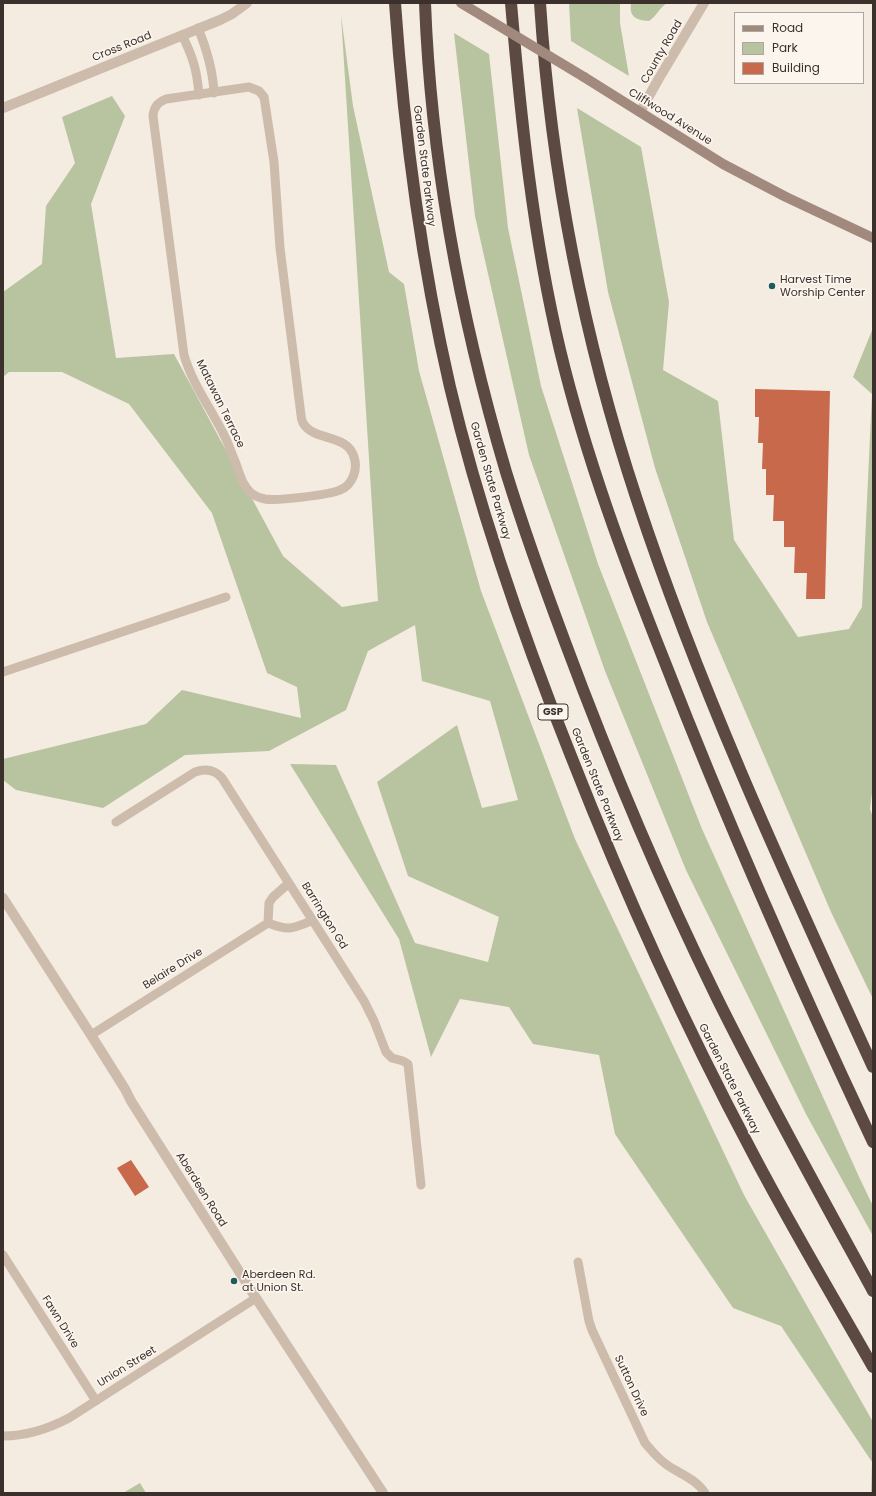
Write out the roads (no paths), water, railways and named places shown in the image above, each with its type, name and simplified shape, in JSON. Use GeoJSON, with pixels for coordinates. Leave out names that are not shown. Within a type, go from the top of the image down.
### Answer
{"type":"FeatureCollection","features":[{"type":"Feature","properties":{"kind":"highway","name":"Garden State Parkway"},"geometry":{"type":"LineString","coordinates":[[395,3],[402,90],[412,176],[432,303],[462,435],[484,511],[515,607],[587,798],[634,910],[674,996],[712,1076],[768,1182],[873,1367]]}},
{"type":"Feature","properties":{"kind":"highway","name":"Garden State Parkway"},"geometry":{"type":"LineString","coordinates":[[425,3],[430,80],[441,173],[465,309],[496,434],[534,558],[597,727],[679,918],[754,1072],[873,1291]]}},
{"type":"Feature","properties":{"kind":"highway"},"geometry":{"type":"LineString","coordinates":[[511,3],[523,131],[533,212],[542,263],[562,358],[597,480],[643,606],[700,751],[815,1018],[873,1142]]}},
{"type":"Feature","properties":{"kind":"highway"},"geometry":{"type":"LineString","coordinates":[[540,3],[550,106],[560,182],[571,242],[598,364],[636,497],[678,618],[711,699],[782,865],[873,1067]]}},
{"type":"Feature","properties":{"kind":"main road","name":"Cliffwood Avenue"},"geometry":{"type":"LineString","coordinates":[[461,3],[752,180],[873,238]]}},
{"type":"Feature","properties":{"kind":"street","name":"Cross Road"},"geometry":{"type":"LineString","coordinates":[[3,108],[232,14],[247,3]]}},
{"type":"Feature","properties":{"kind":"street","name":"County Road"},"geometry":{"type":"LineString","coordinates":[[640,112],[704,3]]}},
{"type":"Feature","properties":{"kind":"street"},"geometry":{"type":"LineString","coordinates":[[198,28],[211,62],[214,93]]}},
{"type":"Feature","properties":{"kind":"street"},"geometry":{"type":"LineString","coordinates":[[182,35],[194,61],[200,95]]}},
{"type":"Feature","properties":{"kind":"street","name":"Matawan Terrace"},"geometry":{"type":"LineString","coordinates":[[249,87],[259,91],[264,97],[275,169],[280,248],[301,414],[303,423],[310,430],[345,444],[354,456],[356,466],[355,472],[351,481],[340,491],[272,500],[258,497],[251,493],[242,479],[224,434],[187,365],[182,339],[153,116],[156,106],[166,99],[214,93],[249,87]]}},
{"type":"Feature","properties":{"kind":"street"},"geometry":{"type":"LineString","coordinates":[[3,672],[226,597]]}},
{"type":"Feature","properties":{"kind":"street","name":"Barrington Gd"},"geometry":{"type":"LineString","coordinates":[[116,822],[195,772],[208,769],[214,771],[222,778],[364,1001],[374,1021],[386,1052],[392,1058],[408,1064],[421,1185]]}},
{"type":"Feature","properties":{"kind":"street"},"geometry":{"type":"LineString","coordinates":[[289,883],[273,897],[269,903],[268,923],[288,929],[313,920]]}},
{"type":"Feature","properties":{"kind":"street","name":"Aberdeen Road"},"geometry":{"type":"LineString","coordinates":[[3,898],[125,1089],[130,1101],[383,1493]]}},
{"type":"Feature","properties":{"kind":"street","name":"Belaire Drive"},"geometry":{"type":"LineString","coordinates":[[91,1035],[268,923]]}},
{"type":"Feature","properties":{"kind":"street","name":"Fawn Drive"},"geometry":{"type":"LineString","coordinates":[[3,1255],[96,1401]]}},
{"type":"Feature","properties":{"kind":"street","name":"Sutton Drive"},"geometry":{"type":"LineString","coordinates":[[578,1262],[586,1308],[592,1330],[645,1443],[657,1457],[693,1481],[705,1493]]}},
{"type":"Feature","properties":{"kind":"street","name":"Union Street"},"geometry":{"type":"LineString","coordinates":[[3,1436],[25,1435],[55,1426],[256,1298]]}},
{"type":"Feature","properties":{"kind":"place","name":"Harvest Time Worship Center"},"geometry":{"type":"Point","coordinates":[772,286]}},
{"type":"Feature","properties":{"kind":"place","name":"Aberdeen Rd. at Union St."},"geometry":{"type":"Point","coordinates":[234,1281]}}]}
